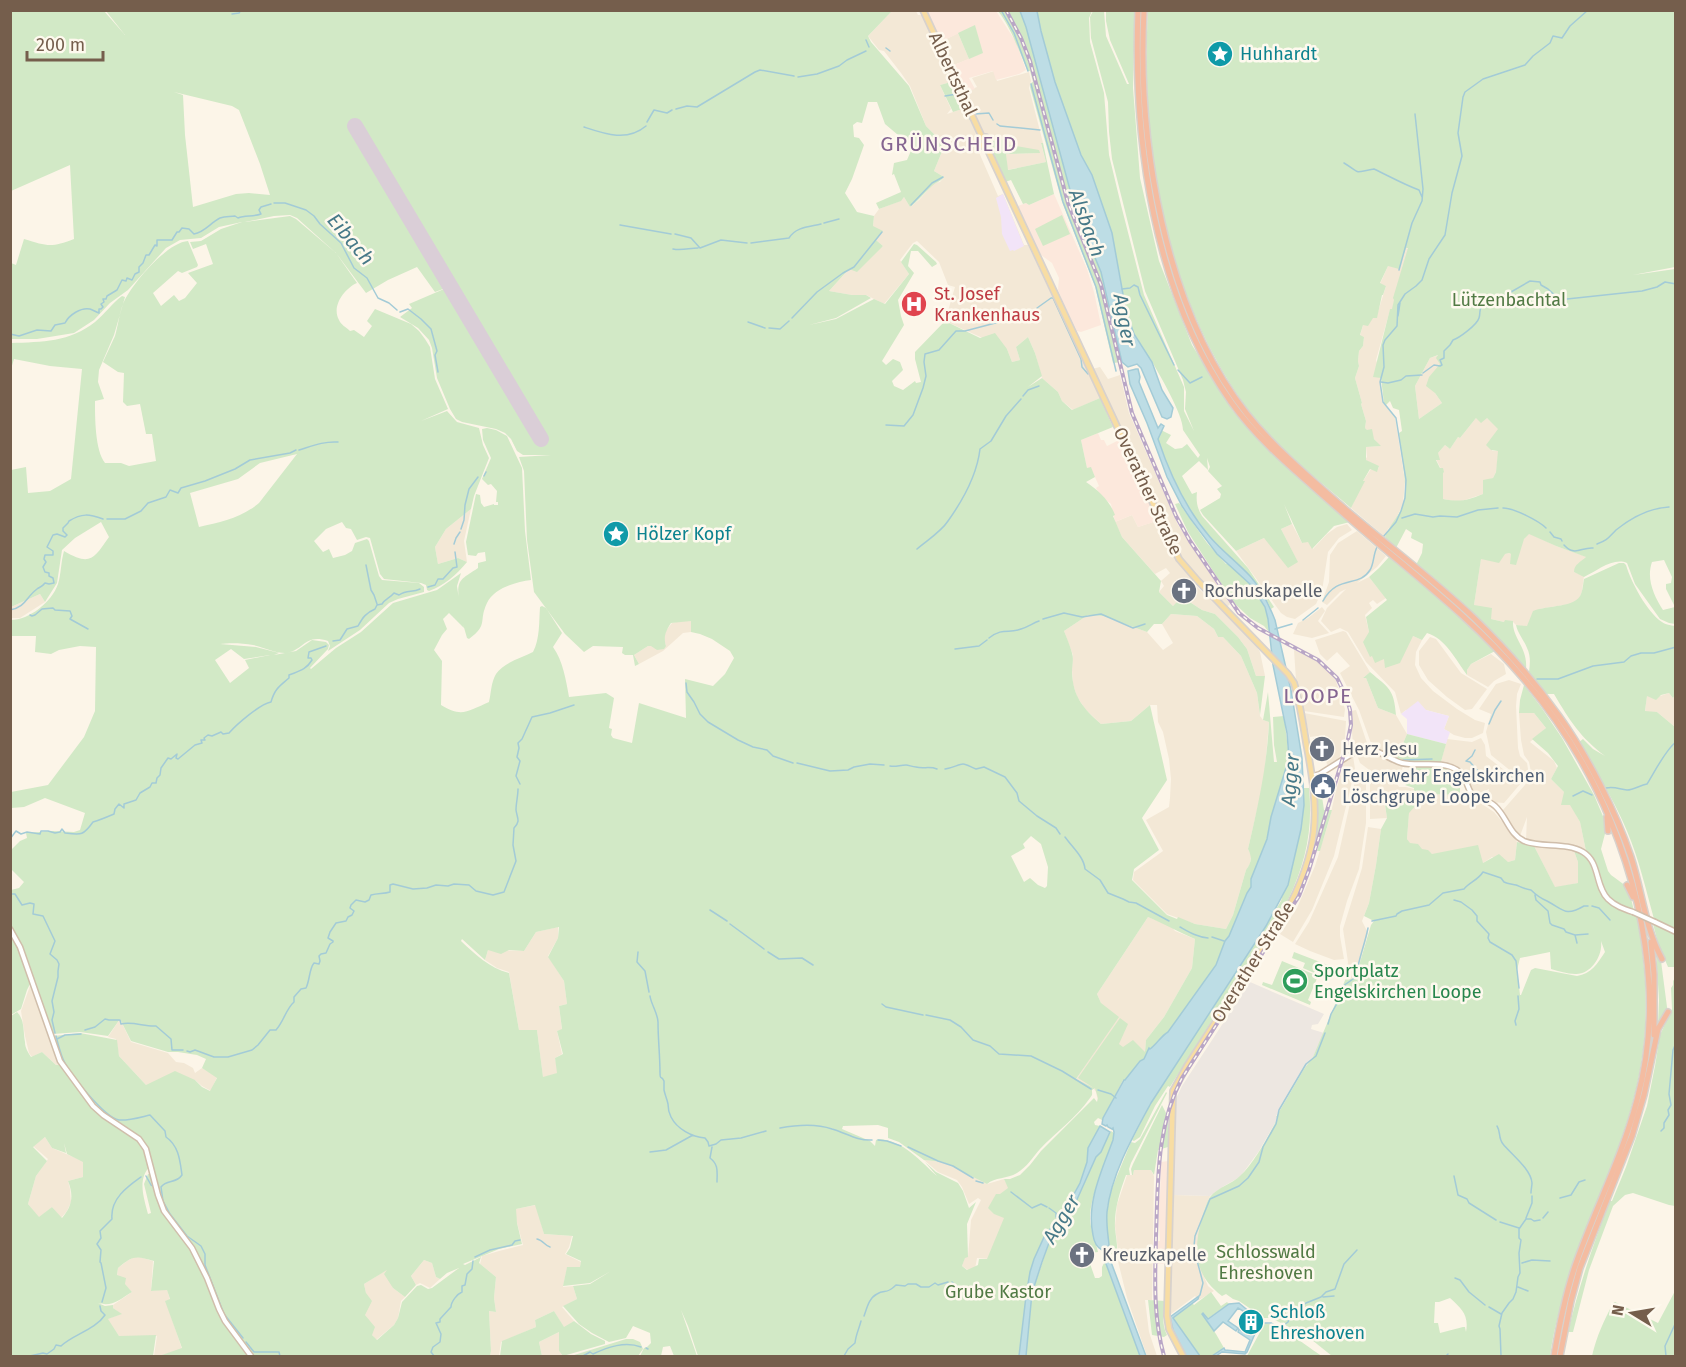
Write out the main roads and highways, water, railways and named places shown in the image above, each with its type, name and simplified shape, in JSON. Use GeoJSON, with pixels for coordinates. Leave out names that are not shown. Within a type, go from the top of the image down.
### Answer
{"type":"FeatureCollection","features":[{"type":"Feature","properties":{"kind":"highway"},"geometry":{"type":"LineString","coordinates":[[1138,10],[1138,90],[1143,148],[1150,190],[1170,273],[1190,329],[1207,363],[1243,417],[1272,449],[1435,588],[1473,617],[1571,734],[1608,802],[1630,856],[1654,945],[1662,959]]}},
{"type":"Feature","properties":{"kind":"highway"},"geometry":{"type":"LineString","coordinates":[[1144,10],[1144,90],[1149,147],[1161,218],[1180,285],[1212,360],[1235,397],[1264,433],[1328,497]]}},
{"type":"Feature","properties":{"kind":"highway"},"geometry":{"type":"LineString","coordinates":[[1545,701],[1571,743],[1612,825],[1637,902],[1650,988],[1648,1040],[1637,1100],[1568,1288],[1554,1356]]}},
{"type":"Feature","properties":{"kind":"highway"},"geometry":{"type":"LineString","coordinates":[[1606,813],[1608,831]]}},
{"type":"Feature","properties":{"kind":"highway"},"geometry":{"type":"LineString","coordinates":[[1627,885],[1637,902]]}},
{"type":"Feature","properties":{"kind":"highway"},"geometry":{"type":"LineString","coordinates":[[1646,914],[1654,974],[1655,1008],[1652,1057]]}},
{"type":"Feature","properties":{"kind":"highway"},"geometry":{"type":"LineString","coordinates":[[1560,1356],[1570,1301],[1580,1268],[1632,1136],[1644,1095],[1658,1029],[1668,1012]]}},
{"type":"Feature","properties":{"kind":"main road","name":"Albertsthal"},"geometry":{"type":"LineString","coordinates":[[923,10],[982,136],[988,139],[986,146]]}},
{"type":"Feature","properties":{"kind":"main road","name":"Overather Straße"},"geometry":{"type":"LineString","coordinates":[[986,146],[1179,559],[1294,683],[1313,776],[1316,818],[1313,839],[1296,894],[1173,1091],[1167,1316],[1169,1329],[1183,1356]]}},
{"type":"Feature","properties":{"kind":"main road"},"geometry":{"type":"LineString","coordinates":[[1313,776],[1363,748],[1375,750],[1400,762],[1454,768],[1464,776],[1471,794],[1496,807],[1513,832],[1522,840],[1568,847],[1583,852],[1591,860],[1605,896],[1614,904],[1676,932]]}},
{"type":"Feature","properties":{"kind":"main road"},"geometry":{"type":"LineString","coordinates":[[10,929],[20,947],[60,1061],[93,1106],[138,1139],[146,1149],[164,1211],[192,1248],[225,1321],[251,1356]]}},
{"type":"Feature","properties":{"kind":"water"},"geometry":{"type":"Polygon","coordinates":[[[1020,11],[1037,11],[1055,82],[1112,233],[1126,311],[1134,334],[1152,362],[1162,390],[1173,408],[1171,417],[1167,419],[1162,417],[1141,368],[1137,364],[1128,367],[1122,362],[1101,272],[1076,212],[1020,11]]]}},
{"type":"Feature","properties":{"kind":"water","name":"Agger"},"geometry":{"type":"Polygon","coordinates":[[[1138,369],[1139,382],[1158,428],[1161,424],[1164,426],[1158,439],[1173,478],[1186,503],[1210,537],[1254,581],[1275,620],[1291,690],[1302,758],[1304,805],[1288,885],[1266,926],[1151,1103],[1124,1156],[1109,1198],[1107,1225],[1109,1245],[1102,1250],[1094,1240],[1091,1223],[1096,1187],[1114,1132],[1113,1128],[1102,1124],[1103,1118],[1124,1080],[1144,1059],[1149,1048],[1168,1032],[1216,965],[1251,887],[1251,879],[1267,839],[1271,817],[1289,758],[1287,733],[1273,665],[1265,607],[1251,585],[1217,554],[1182,506],[1167,477],[1130,384],[1128,371],[1138,369]]]}},
{"type":"Feature","properties":{"kind":"water"},"geometry":{"type":"Polygon","coordinates":[[[1100,1126],[1110,1132],[1067,1219],[1050,1240],[1032,1293],[1026,1356],[1019,1356],[1026,1296],[1034,1259],[1045,1235],[1063,1214],[1080,1183],[1087,1162],[1088,1148],[1100,1126]]]}},
{"type":"Feature","properties":{"kind":"water"},"geometry":{"type":"Polygon","coordinates":[[[1110,1256],[1146,1356],[1140,1356],[1105,1261],[1105,1258],[1110,1256]]]}},
{"type":"Feature","properties":{"kind":"water"},"geometry":{"type":"Polygon","coordinates":[[[1199,1296],[1173,1318],[1200,1356],[1186,1356],[1173,1330],[1170,1317],[1199,1296]]]}},
{"type":"Feature","properties":{"kind":"water"},"geometry":{"type":"Polygon","coordinates":[[[1239,1303],[1260,1322],[1247,1352],[1245,1354],[1222,1352],[1212,1356],[1224,1348],[1245,1352],[1250,1340],[1238,1332],[1239,1329],[1249,1335],[1256,1323],[1249,1318],[1250,1315],[1247,1316],[1238,1308],[1228,1321],[1238,1328],[1236,1331],[1223,1322],[1214,1331],[1202,1314],[1208,1319],[1229,1304],[1239,1303]]]}},
{"type":"Feature","properties":{"kind":"waterway","name":"Alsbach"},"geometry":{"type":"LineString","coordinates":[[232,14],[239,13],[241,10]]}},
{"type":"Feature","properties":{"kind":"waterway","name":"Alsbach"},"geometry":{"type":"LineString","coordinates":[[1001,10],[1014,33],[1028,71]]}},
{"type":"Feature","properties":{"kind":"waterway"},"geometry":{"type":"LineString","coordinates":[[1383,537],[1396,522],[1401,511],[1405,498],[1406,480],[1396,418],[1383,402],[1380,382],[1384,367],[1383,345],[1397,326],[1398,305],[1405,294],[1422,280],[1429,259],[1445,235],[1452,193],[1462,156],[1458,133],[1463,97],[1465,92],[1483,79],[1525,65],[1550,43],[1553,36],[1562,38],[1570,26],[1588,10]]}},
{"type":"Feature","properties":{"kind":"waterway"},"geometry":{"type":"LineString","coordinates":[[866,40],[869,47]]}},
{"type":"Feature","properties":{"kind":"waterway"},"geometry":{"type":"LineString","coordinates":[[886,48],[890,51]]}},
{"type":"Feature","properties":{"kind":"waterway"},"geometry":{"type":"LineString","coordinates":[[798,77],[817,74],[839,66],[866,51]]}},
{"type":"Feature","properties":{"kind":"waterway"},"geometry":{"type":"LineString","coordinates":[[676,109],[687,106],[697,107],[760,70],[794,76]]}},
{"type":"Feature","properties":{"kind":"waterway","name":"Alsbach"},"geometry":{"type":"LineString","coordinates":[[1031,84],[1063,202],[1096,287],[1116,371]]}},
{"type":"Feature","properties":{"kind":"waterway"},"geometry":{"type":"LineString","coordinates":[[945,96],[957,94],[970,119]]}},
{"type":"Feature","properties":{"kind":"waterway"},"geometry":{"type":"LineString","coordinates":[[647,122],[654,110],[667,113],[672,110]]}},
{"type":"Feature","properties":{"kind":"waterway"},"geometry":{"type":"LineString","coordinates":[[975,114],[989,113],[993,120]]}},
{"type":"Feature","properties":{"kind":"waterway"},"geometry":{"type":"LineString","coordinates":[[1399,270],[1412,223],[1422,201],[1423,189],[1415,114]]}},
{"type":"Feature","properties":{"kind":"waterway"},"geometry":{"type":"LineString","coordinates":[[997,124],[1040,130]]}},
{"type":"Feature","properties":{"kind":"waterway"},"geometry":{"type":"LineString","coordinates":[[584,127],[608,134],[624,135],[639,131],[646,126]]}},
{"type":"Feature","properties":{"kind":"waterway"},"geometry":{"type":"LineString","coordinates":[[1344,163],[1358,172],[1374,169],[1419,190],[1422,197]]}},
{"type":"Feature","properties":{"kind":"waterway"},"geometry":{"type":"LineString","coordinates":[[911,205],[932,183],[943,177]]}},
{"type":"Feature","properties":{"kind":"waterway","name":"Eibach"},"geometry":{"type":"LineString","coordinates":[[274,203],[285,203],[306,210],[314,216],[341,243],[354,268],[367,278],[378,298],[397,310]]}},
{"type":"Feature","properties":{"kind":"waterway","name":"Eibach"},"geometry":{"type":"LineString","coordinates":[[10,334],[19,336],[37,330],[51,331],[55,325],[65,323],[72,315],[83,309],[99,313],[99,309],[103,307],[101,304],[104,302],[103,299],[117,290],[122,280],[126,281],[127,278],[132,280],[139,272],[139,267],[146,255],[149,255],[155,245],[157,246],[157,240],[172,240],[182,228],[189,229],[194,234],[198,233],[222,217],[235,216],[238,218],[261,214],[259,210],[261,207],[271,204]]}},
{"type":"Feature","properties":{"kind":"waterway"},"geometry":{"type":"LineString","coordinates":[[824,223],[839,219]]}},
{"type":"Feature","properties":{"kind":"waterway"},"geometry":{"type":"LineString","coordinates":[[751,243],[789,238],[799,230],[821,224]]}},
{"type":"Feature","properties":{"kind":"waterway"},"geometry":{"type":"LineString","coordinates":[[620,225],[671,234]]}},
{"type":"Feature","properties":{"kind":"waterway"},"geometry":{"type":"LineString","coordinates":[[792,318],[817,292],[854,267],[882,232]]}},
{"type":"Feature","properties":{"kind":"waterway"},"geometry":{"type":"LineString","coordinates":[[675,234],[691,238],[700,248],[721,240],[747,243]]}},
{"type":"Feature","properties":{"kind":"waterway"},"geometry":{"type":"LineString","coordinates":[[673,249],[698,248]]}},
{"type":"Feature","properties":{"kind":"waterway"},"geometry":{"type":"LineString","coordinates":[[1423,373],[1434,365],[1442,365],[1440,360],[1444,358],[1444,351],[1453,340],[1475,324],[1481,307],[1483,305],[1488,307],[1492,297],[1504,296],[1530,281],[1540,282],[1558,298],[1567,299],[1642,291],[1665,282],[1676,284]]}},
{"type":"Feature","properties":{"kind":"waterway"},"geometry":{"type":"LineString","coordinates":[[1122,289],[1134,285],[1138,287],[1174,365]]}},
{"type":"Feature","properties":{"kind":"waterway"},"geometry":{"type":"LineString","coordinates":[[1037,308],[1053,298],[1081,359],[1082,367],[1088,374]]}},
{"type":"Feature","properties":{"kind":"waterway"},"geometry":{"type":"LineString","coordinates":[[1398,316],[1400,303]]}},
{"type":"Feature","properties":{"kind":"waterway","name":"Eibach"},"geometry":{"type":"LineString","coordinates":[[400,312],[408,309],[431,329],[437,351],[435,355],[438,372]]}},
{"type":"Feature","properties":{"kind":"waterway"},"geometry":{"type":"LineString","coordinates":[[1007,320],[1024,317],[1026,314]]}},
{"type":"Feature","properties":{"kind":"waterway"},"geometry":{"type":"LineString","coordinates":[[769,328],[780,329],[789,321]]}},
{"type":"Feature","properties":{"kind":"waterway"},"geometry":{"type":"LineString","coordinates":[[886,425],[904,426],[913,415],[926,376],[925,354],[939,350],[956,331],[965,331],[1003,321]]}},
{"type":"Feature","properties":{"kind":"waterway"},"geometry":{"type":"LineString","coordinates":[[748,322],[765,328]]}},
{"type":"Feature","properties":{"kind":"waterway"},"geometry":{"type":"LineString","coordinates":[[1178,370],[1190,383],[1202,377]]}},
{"type":"Feature","properties":{"kind":"waterway"},"geometry":{"type":"LineString","coordinates":[[1381,382],[1388,383],[1401,380],[1406,376],[1422,375]]}},
{"type":"Feature","properties":{"kind":"waterway"},"geometry":{"type":"LineString","coordinates":[[1023,396],[1028,390],[1039,386]]}},
{"type":"Feature","properties":{"kind":"waterway"},"geometry":{"type":"LineString","coordinates":[[917,549],[948,521],[968,487],[976,468],[980,449],[991,441],[1006,416],[1021,399]]}},
{"type":"Feature","properties":{"kind":"waterway"},"geometry":{"type":"LineString","coordinates":[[299,450],[323,443],[338,442]]}},
{"type":"Feature","properties":{"kind":"waterway"},"geometry":{"type":"LineString","coordinates":[[107,519],[125,519],[141,511],[148,503],[166,497],[170,490],[178,493],[181,488],[235,469],[250,460],[296,450]]}},
{"type":"Feature","properties":{"kind":"waterway"},"geometry":{"type":"LineString","coordinates":[[484,476],[486,472]]}},
{"type":"Feature","properties":{"kind":"waterway"},"geometry":{"type":"LineString","coordinates":[[461,529],[469,489],[478,477]]}},
{"type":"Feature","properties":{"kind":"waterway"},"geometry":{"type":"LineString","coordinates":[[1597,544],[1606,540],[1634,518],[1654,509],[1669,507]]}},
{"type":"Feature","properties":{"kind":"waterway"},"geometry":{"type":"LineString","coordinates":[[1402,518],[1415,514],[1457,517],[1478,510],[1498,508]]}},
{"type":"Feature","properties":{"kind":"waterway"},"geometry":{"type":"LineString","coordinates":[[1503,508],[1526,515],[1546,528]]}},
{"type":"Feature","properties":{"kind":"waterway"},"geometry":{"type":"LineString","coordinates":[[10,610],[23,604],[45,583],[54,583],[53,578],[45,572],[43,567],[46,562],[45,555],[53,555],[53,551],[47,547],[53,535],[65,537],[67,535],[63,528],[69,521],[78,517],[90,515],[103,519]]}},
{"type":"Feature","properties":{"kind":"waterway"},"geometry":{"type":"LineString","coordinates":[[454,544],[460,532]]}},
{"type":"Feature","properties":{"kind":"waterway"},"geometry":{"type":"LineString","coordinates":[[1550,532],[1562,541]]}},
{"type":"Feature","properties":{"kind":"waterway"},"geometry":{"type":"LineString","coordinates":[[1564,545],[1575,551],[1593,548]]}},
{"type":"Feature","properties":{"kind":"waterway"},"geometry":{"type":"LineString","coordinates":[[1323,601],[1335,587],[1360,579],[1365,575],[1371,568],[1377,547]]}},
{"type":"Feature","properties":{"kind":"waterway"},"geometry":{"type":"LineString","coordinates":[[428,587],[435,585],[438,579],[443,579],[453,568],[457,567],[455,552]]}},
{"type":"Feature","properties":{"kind":"waterway"},"geometry":{"type":"LineString","coordinates":[[366,565],[371,590],[377,604]]}},
{"type":"Feature","properties":{"kind":"waterway"},"geometry":{"type":"LineString","coordinates":[[333,641],[340,640],[347,629],[358,626],[367,614],[394,593],[399,595],[420,589]]}},
{"type":"Feature","properties":{"kind":"waterway"},"geometry":{"type":"LineString","coordinates":[[1303,620],[1318,608]]}},
{"type":"Feature","properties":{"kind":"waterway"},"geometry":{"type":"LineString","coordinates":[[30,615],[35,615],[42,609],[70,611],[72,616],[70,619],[88,629]]}},
{"type":"Feature","properties":{"kind":"waterway"},"geometry":{"type":"LineString","coordinates":[[1043,619],[1064,613],[1082,617],[1101,614],[1133,628],[1145,624]]}},
{"type":"Feature","properties":{"kind":"waterway"},"geometry":{"type":"LineString","coordinates":[[989,638],[998,633],[1017,630],[1039,621]]}},
{"type":"Feature","properties":{"kind":"waterway"},"geometry":{"type":"LineString","coordinates":[[1275,629],[1292,624]]}},
{"type":"Feature","properties":{"kind":"waterway"},"geometry":{"type":"LineString","coordinates":[[955,649],[979,646],[987,640]]}},
{"type":"Feature","properties":{"kind":"waterway"},"geometry":{"type":"LineString","coordinates":[[10,839],[16,831],[21,834],[27,832],[40,834],[41,831],[55,833],[62,829],[65,833],[81,834],[93,822],[114,814],[119,804],[124,808],[124,804],[136,800],[140,793],[152,783],[156,783],[161,768],[168,758],[171,759],[177,754],[178,759],[195,745],[202,743],[201,740],[205,740],[204,738],[208,735],[229,733],[255,710],[271,702],[276,690],[289,678],[289,675],[307,666],[312,660],[308,658],[309,652],[326,646]]}},
{"type":"Feature","properties":{"kind":"waterway"},"geometry":{"type":"LineString","coordinates":[[1537,679],[1558,679],[1593,666],[1624,662],[1631,656],[1641,653],[1654,653],[1676,647]]}},
{"type":"Feature","properties":{"kind":"waterway"},"geometry":{"type":"LineString","coordinates":[[686,683],[687,692],[700,714],[708,722],[738,740],[767,750],[773,756],[793,763]]}},
{"type":"Feature","properties":{"kind":"waterway"},"geometry":{"type":"LineString","coordinates":[[1489,724],[1501,701]]}},
{"type":"Feature","properties":{"kind":"waterway"},"geometry":{"type":"LineString","coordinates":[[520,784],[516,776],[520,761],[517,757],[518,743],[532,717],[574,705]]}},
{"type":"Feature","properties":{"kind":"waterway"},"geometry":{"type":"LineString","coordinates":[[1606,788],[1630,790],[1647,784],[1664,755],[1676,742]]}},
{"type":"Feature","properties":{"kind":"waterway"},"geometry":{"type":"LineString","coordinates":[[1475,750],[1466,761],[1477,770]]}},
{"type":"Feature","properties":{"kind":"waterway"},"geometry":{"type":"LineString","coordinates":[[1403,760],[1432,759]]}},
{"type":"Feature","properties":{"kind":"waterway"},"geometry":{"type":"LineString","coordinates":[[797,763],[830,771],[848,770],[870,764],[884,765]]}},
{"type":"Feature","properties":{"kind":"waterway"},"geometry":{"type":"LineString","coordinates":[[945,769],[965,764],[976,769],[984,767],[1005,777],[1017,793],[1019,801],[1056,828],[1060,834]]}},
{"type":"Feature","properties":{"kind":"waterway"},"geometry":{"type":"LineString","coordinates":[[890,766],[906,765],[937,769]]}},
{"type":"Feature","properties":{"kind":"waterway"},"geometry":{"type":"LineString","coordinates":[[1511,775],[1514,778]]}},
{"type":"Feature","properties":{"kind":"waterway"},"geometry":{"type":"LineString","coordinates":[[187,1051],[195,1050],[214,1057],[228,1057],[252,1050],[270,1030],[276,1030],[294,1002],[294,997],[301,989],[306,988],[312,965],[319,964],[319,956],[326,953],[333,942],[328,938],[330,932],[336,923],[346,921],[352,915],[354,911],[350,908],[356,900],[365,902],[371,895],[390,892],[390,885],[393,884],[413,889],[436,885],[469,885],[476,891],[493,895],[504,892],[516,861],[513,845],[514,828],[518,821],[516,810],[518,789]]}},
{"type":"Feature","properties":{"kind":"waterway"},"geometry":{"type":"LineString","coordinates":[[1573,796],[1583,791],[1592,795]]}},
{"type":"Feature","properties":{"kind":"waterway"},"geometry":{"type":"LineString","coordinates":[[1065,837],[1080,856],[1085,869],[1100,880],[1108,893],[1136,903],[1169,921]]}},
{"type":"Feature","properties":{"kind":"waterway"},"geometry":{"type":"LineString","coordinates":[[1372,921],[1429,905],[1443,893],[1464,889],[1483,872],[1501,878],[1506,883],[1531,890],[1540,898],[1568,912],[1588,906]]}},
{"type":"Feature","properties":{"kind":"waterway"},"geometry":{"type":"LineString","coordinates":[[10,894],[15,894],[22,905],[34,904],[33,914],[43,916],[55,941],[50,954],[59,964],[52,1001],[55,1033]]}},
{"type":"Feature","properties":{"kind":"waterway"},"geometry":{"type":"LineString","coordinates":[[1535,895],[1536,900],[1548,911],[1550,923],[1575,935],[1577,943]]}},
{"type":"Feature","properties":{"kind":"waterway"},"geometry":{"type":"LineString","coordinates":[[1454,900],[1472,910],[1477,916],[1477,921],[1489,934],[1490,942],[1512,955],[1516,961],[1519,988]]}},
{"type":"Feature","properties":{"kind":"waterway"},"geometry":{"type":"LineString","coordinates":[[1592,906],[1599,908],[1610,920]]}},
{"type":"Feature","properties":{"kind":"waterway"},"geometry":{"type":"LineString","coordinates":[[710,910],[727,921]]}},
{"type":"Feature","properties":{"kind":"waterway"},"geometry":{"type":"LineString","coordinates":[[730,924],[764,949]]}},
{"type":"Feature","properties":{"kind":"waterway"},"geometry":{"type":"LineString","coordinates":[[1180,927],[1208,938]]}},
{"type":"Feature","properties":{"kind":"waterway"},"geometry":{"type":"LineString","coordinates":[[1328,1024],[1343,986],[1356,977],[1368,928]]}},
{"type":"Feature","properties":{"kind":"waterway"},"geometry":{"type":"LineString","coordinates":[[1575,935],[1588,934]]}},
{"type":"Feature","properties":{"kind":"waterway"},"geometry":{"type":"LineString","coordinates":[[1212,937],[1224,941]]}},
{"type":"Feature","properties":{"kind":"waterway"},"geometry":{"type":"LineString","coordinates":[[638,952],[637,962],[645,971],[649,992]]}},
{"type":"Feature","properties":{"kind":"waterway"},"geometry":{"type":"LineString","coordinates":[[768,952],[779,959],[802,958],[813,965]]}},
{"type":"Feature","properties":{"kind":"waterway"},"geometry":{"type":"LineString","coordinates":[[650,996],[658,1019],[660,1077],[664,1081],[670,1115],[677,1125],[685,1132],[705,1138],[709,1146],[721,1140],[741,1138],[766,1131]]}},
{"type":"Feature","properties":{"kind":"waterway"},"geometry":{"type":"LineString","coordinates":[[1516,1025],[1519,1009],[1518,996]]}},
{"type":"Feature","properties":{"kind":"waterway"},"geometry":{"type":"LineString","coordinates":[[882,1004],[886,1007],[923,1015]]}},
{"type":"Feature","properties":{"kind":"waterway"},"geometry":{"type":"LineString","coordinates":[[926,1015],[950,1020],[961,1027],[973,1040],[990,1046],[999,1054],[1031,1056],[1091,1089]]}},
{"type":"Feature","properties":{"kind":"waterway"},"geometry":{"type":"LineString","coordinates":[[85,1030],[95,1027],[105,1019],[120,1020],[121,1024],[156,1026],[171,1039],[172,1050],[183,1050]]}},
{"type":"Feature","properties":{"kind":"waterway"},"geometry":{"type":"LineString","coordinates":[[1200,1295],[1203,1283],[1195,1253],[1195,1236],[1210,1199],[1239,1186],[1248,1178],[1259,1162],[1263,1147],[1276,1124],[1279,1110],[1306,1064],[1316,1056],[1325,1033]]}},
{"type":"Feature","properties":{"kind":"waterway"},"geometry":{"type":"LineString","coordinates":[[57,1039],[65,1035],[81,1034]]}},
{"type":"Feature","properties":{"kind":"waterway"},"geometry":{"type":"LineString","coordinates":[[56,1036],[67,1066],[79,1084],[105,1111],[119,1120],[150,1115],[174,1145],[182,1175],[177,1180],[161,1187],[163,1201],[187,1236],[201,1246],[205,1254],[205,1265],[224,1314],[243,1338]]}},
{"type":"Feature","properties":{"kind":"waterway"},"geometry":{"type":"LineString","coordinates":[[1661,1131],[1671,1105],[1669,1094],[1673,1050],[1676,1043]]}},
{"type":"Feature","properties":{"kind":"waterway"},"geometry":{"type":"LineString","coordinates":[[1098,1090],[1116,1098]]}},
{"type":"Feature","properties":{"kind":"waterway"},"geometry":{"type":"LineString","coordinates":[[780,1128],[812,1125],[832,1129],[856,1138],[872,1140]]}},
{"type":"Feature","properties":{"kind":"waterway"},"geometry":{"type":"LineString","coordinates":[[1497,1126],[1501,1142],[1528,1172],[1532,1183],[1531,1193]]}},
{"type":"Feature","properties":{"kind":"waterway"},"geometry":{"type":"LineString","coordinates":[[650,1152],[666,1150],[693,1135]]}},
{"type":"Feature","properties":{"kind":"waterway"},"geometry":{"type":"LineString","coordinates":[[878,1140],[901,1146]]}},
{"type":"Feature","properties":{"kind":"waterway"},"geometry":{"type":"LineString","coordinates":[[712,1147],[710,1158],[716,1166],[717,1182]]}},
{"type":"Feature","properties":{"kind":"waterway"},"geometry":{"type":"LineString","coordinates":[[908,1147],[953,1166],[973,1178]]}},
{"type":"Feature","properties":{"kind":"waterway"},"geometry":{"type":"LineString","coordinates":[[146,1176],[153,1186]]}},
{"type":"Feature","properties":{"kind":"waterway"},"geometry":{"type":"LineString","coordinates":[[1454,1176],[1458,1195],[1496,1220]]}},
{"type":"Feature","properties":{"kind":"waterway"},"geometry":{"type":"LineString","coordinates":[[102,1302],[106,1288],[100,1262],[101,1250],[97,1244],[101,1238],[100,1231],[112,1219],[114,1205],[121,1194],[141,1177]]}},
{"type":"Feature","properties":{"kind":"waterway"},"geometry":{"type":"LineString","coordinates":[[1560,1198],[1571,1195],[1579,1182],[1585,1180]]}},
{"type":"Feature","properties":{"kind":"waterway"},"geometry":{"type":"LineString","coordinates":[[976,1181],[983,1183]]}},
{"type":"Feature","properties":{"kind":"waterway"},"geometry":{"type":"LineString","coordinates":[[1011,1192],[1032,1208],[1041,1204],[1047,1207]]}},
{"type":"Feature","properties":{"kind":"waterway"},"geometry":{"type":"LineString","coordinates":[[1526,1218],[1532,1203],[1532,1196]]}},
{"type":"Feature","properties":{"kind":"waterway"},"geometry":{"type":"LineString","coordinates":[[1049,1208],[1059,1218]]}},
{"type":"Feature","properties":{"kind":"waterway"},"geometry":{"type":"LineString","coordinates":[[1543,1218],[1548,1212]]}},
{"type":"Feature","properties":{"kind":"waterway"},"geometry":{"type":"LineString","coordinates":[[1501,1356],[1499,1326],[1502,1313],[1516,1292],[1520,1273],[1519,1229],[1526,1219],[1540,1220]]}},
{"type":"Feature","properties":{"kind":"waterway"},"geometry":{"type":"LineString","coordinates":[[1500,1222],[1519,1228]]}},
{"type":"Feature","properties":{"kind":"waterway"},"geometry":{"type":"LineString","coordinates":[[537,1239],[550,1247]]}},
{"type":"Feature","properties":{"kind":"waterway"},"geometry":{"type":"LineString","coordinates":[[475,1257],[490,1250],[512,1245],[515,1241],[520,1240]]}},
{"type":"Feature","properties":{"kind":"waterway"},"geometry":{"type":"LineString","coordinates":[[1104,1246],[1108,1260]]}},
{"type":"Feature","properties":{"kind":"waterway"},"geometry":{"type":"LineString","coordinates":[[1284,1325],[1291,1315],[1306,1303],[1335,1289],[1344,1264],[1357,1250]]}},
{"type":"Feature","properties":{"kind":"waterway"},"geometry":{"type":"LineString","coordinates":[[1522,1263],[1532,1260],[1550,1261]]}},
{"type":"Feature","properties":{"kind":"waterway"},"geometry":{"type":"LineString","coordinates":[[434,1356],[431,1352],[433,1347],[440,1342],[441,1334],[436,1323],[440,1322],[455,1298],[462,1292],[462,1286],[465,1285],[473,1261]]}},
{"type":"Feature","properties":{"kind":"waterway"},"geometry":{"type":"LineString","coordinates":[[1455,1278],[1460,1280],[1469,1292],[1485,1305]]}},
{"type":"Feature","properties":{"kind":"waterway"},"geometry":{"type":"LineString","coordinates":[[864,1316],[874,1296],[896,1285],[916,1284],[929,1287],[935,1283],[938,1285],[948,1282]]}},
{"type":"Feature","properties":{"kind":"waterway"},"geometry":{"type":"LineString","coordinates":[[952,1282],[958,1287]]}},
{"type":"Feature","properties":{"kind":"waterway"},"geometry":{"type":"LineString","coordinates":[[1518,1287],[1528,1291]]}},
{"type":"Feature","properties":{"kind":"waterway"},"geometry":{"type":"LineString","coordinates":[[1323,1297],[1334,1296]]}},
{"type":"Feature","properties":{"kind":"waterway"},"geometry":{"type":"LineString","coordinates":[[30,1356],[47,1354],[56,1345],[61,1346],[96,1324],[105,1315],[100,1306]]}},
{"type":"Feature","properties":{"kind":"waterway"},"geometry":{"type":"LineString","coordinates":[[1489,1307],[1501,1314]]}},
{"type":"Feature","properties":{"kind":"waterway"},"geometry":{"type":"LineString","coordinates":[[844,1356],[855,1343],[861,1321]]}},
{"type":"Feature","properties":{"kind":"waterway"},"geometry":{"type":"LineString","coordinates":[[1666,1356],[1665,1346],[1676,1322]]}},
{"type":"Feature","properties":{"kind":"waterway"},"geometry":{"type":"LineString","coordinates":[[1265,1323],[1271,1323],[1280,1328],[1282,1326]]}},
{"type":"Feature","properties":{"kind":"waterway"},"geometry":{"type":"LineString","coordinates":[[246,1342],[254,1352],[279,1352],[280,1356]]}},
{"type":"Feature","properties":{"kind":"waterway"},"geometry":{"type":"LineString","coordinates":[[583,1356],[590,1352],[593,1354],[617,1346],[641,1347]]}},
{"type":"Feature","properties":{"kind":"railway"},"geometry":{"type":"LineString","coordinates":[[1006,10],[1030,61],[1068,203],[1101,285],[1132,413],[1176,516],[1190,541],[1239,613],[1258,628],[1318,660],[1337,678],[1350,710],[1351,725],[1347,744],[1299,896],[1182,1078],[1167,1116],[1158,1176],[1155,1267],[1156,1312],[1164,1356]]}},
{"type":"Feature","properties":{"kind":"place","name":"Huhhardt"},"geometry":{"type":"Point","coordinates":[1220,54]}},
{"type":"Feature","properties":{"kind":"place","name":"St. Josef Krankenhaus"},"geometry":{"type":"Point","coordinates":[914,304]}},
{"type":"Feature","properties":{"kind":"place","name":"Hölzer Kopf"},"geometry":{"type":"Point","coordinates":[616,534]}},
{"type":"Feature","properties":{"kind":"place","name":"Rochuskapelle"},"geometry":{"type":"Point","coordinates":[1184,591]}},
{"type":"Feature","properties":{"kind":"place","name":"Herz Jesu"},"geometry":{"type":"Point","coordinates":[1322,749]}},
{"type":"Feature","properties":{"kind":"place","name":"Feuerwehr Engelskirchen Löschgrupe Loope"},"geometry":{"type":"Point","coordinates":[1323,786]}},
{"type":"Feature","properties":{"kind":"place","name":"Sportplatz Engelskirchen Loope"},"geometry":{"type":"Point","coordinates":[1295,981]}},
{"type":"Feature","properties":{"kind":"place","name":"Kreuzkapelle"},"geometry":{"type":"Point","coordinates":[1082,1255]}},
{"type":"Feature","properties":{"kind":"place","name":"Schloß Ehreshoven"},"geometry":{"type":"Point","coordinates":[1251,1322]}},
{"type":"Feature","properties":{"kind":"district","name":"GRÜNSCHEID"},"geometry":{"type":"Point","coordinates":[949,144]}},
{"type":"Feature","properties":{"kind":"district","name":"LOOPE"},"geometry":{"type":"Point","coordinates":[1318,696]}},
{"type":"Feature","properties":{"kind":"park label","name":"Lützenbachtal"},"geometry":{"type":"Point","coordinates":[1509,300]}},
{"type":"Feature","properties":{"kind":"park label","name":"Schlosswald Ehreshoven"},"geometry":{"type":"Point","coordinates":[1266,1262]}},
{"type":"Feature","properties":{"kind":"park label","name":"Grube Kastor"},"geometry":{"type":"Point","coordinates":[998,1292]}}]}
